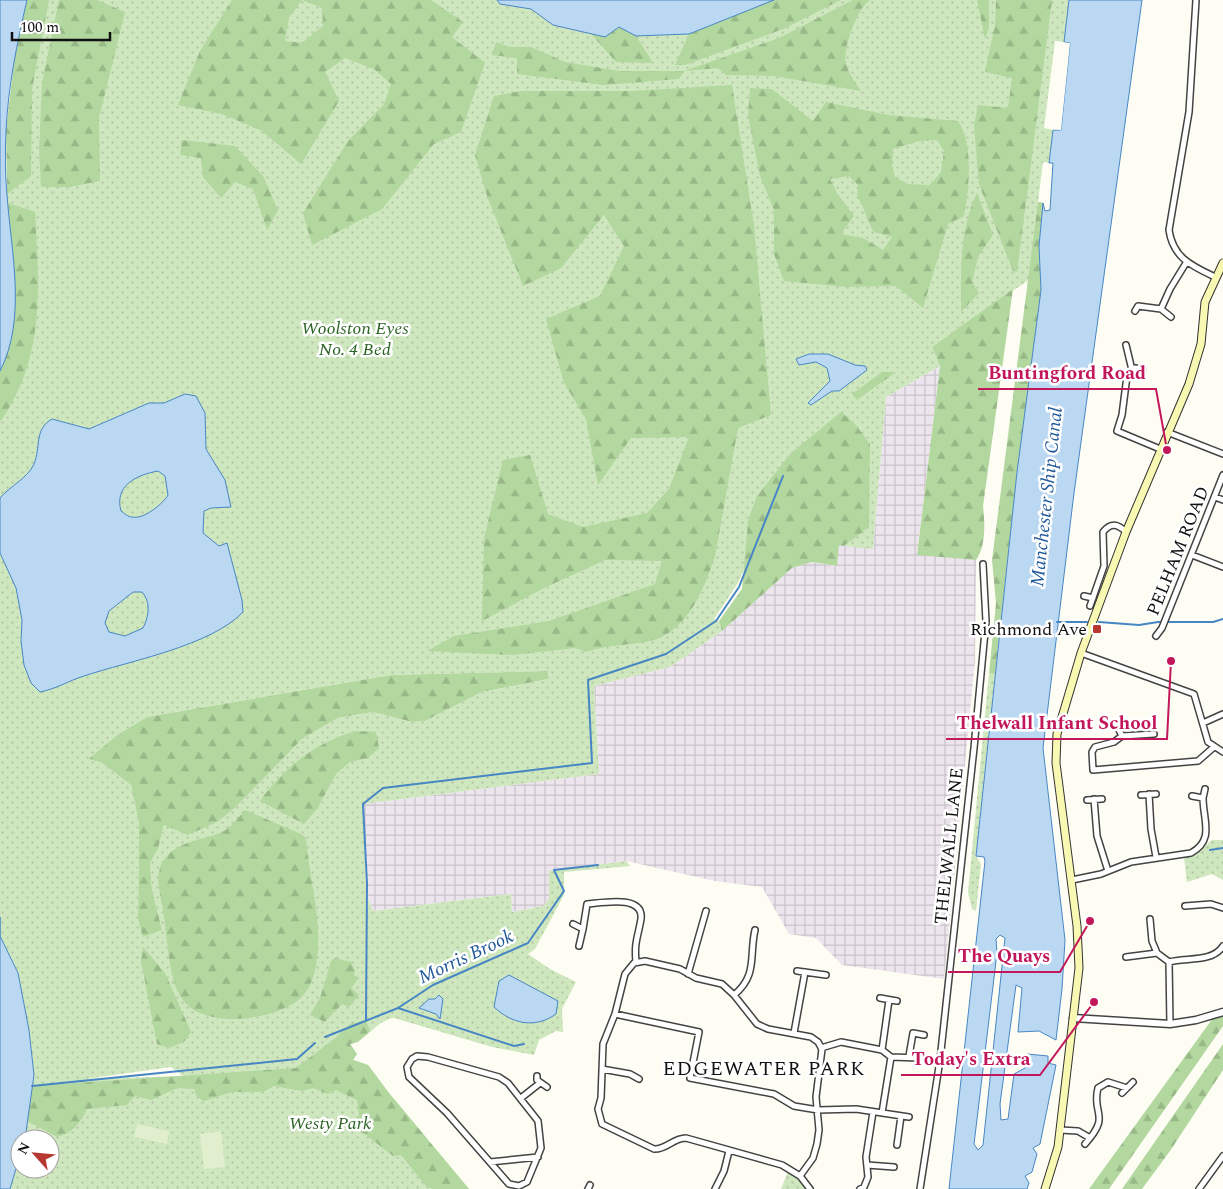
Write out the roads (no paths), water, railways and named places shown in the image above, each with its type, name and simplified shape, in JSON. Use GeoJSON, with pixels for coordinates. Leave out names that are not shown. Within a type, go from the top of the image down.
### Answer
{"type":"FeatureCollection","features":[{"type":"Feature","properties":{"kind":"main road"},"geometry":{"type":"LineString","coordinates":[[1045,1189],[1058,1147],[1073,1018],[1079,946],[1055,751],[1064,704],[1126,532],[1198,358],[1205,302],[1223,263]]}},
{"type":"Feature","properties":{"kind":"street"},"geometry":{"type":"LineString","coordinates":[[1196,0],[1190,112],[1168,223],[1173,247],[1186,262],[1215,278]]}},
{"type":"Feature","properties":{"kind":"street"},"geometry":{"type":"LineString","coordinates":[[1161,309],[1186,262]]}},
{"type":"Feature","properties":{"kind":"street"},"geometry":{"type":"LineString","coordinates":[[1137,300],[1136,309],[1161,309],[1171,317]]}},
{"type":"Feature","properties":{"kind":"street"},"geometry":{"type":"LineString","coordinates":[[1126,345],[1132,370]]}},
{"type":"Feature","properties":{"kind":"street"},"geometry":{"type":"LineString","coordinates":[[1117,431],[1122,415],[1127,376],[1132,370],[1143,369]]}},
{"type":"Feature","properties":{"kind":"street"},"geometry":{"type":"LineString","coordinates":[[1109,428],[1160,449]]}},
{"type":"Feature","properties":{"kind":"street"},"geometry":{"type":"LineString","coordinates":[[1167,432],[1223,454]]}},
{"type":"Feature","properties":{"kind":"street","name":"PELHAM ROAD"},"geometry":{"type":"LineString","coordinates":[[1156,636],[1167,618],[1223,475]]}},
{"type":"Feature","properties":{"kind":"street"},"geometry":{"type":"LineString","coordinates":[[1215,497],[1223,500]]}},
{"type":"Feature","properties":{"kind":"street"},"geometry":{"type":"LineString","coordinates":[[1090,606],[1104,566],[1103,532],[1107,527],[1113,525],[1120,526],[1126,532]]}},
{"type":"Feature","properties":{"kind":"street"},"geometry":{"type":"LineString","coordinates":[[1192,555],[1223,567]]}},
{"type":"Feature","properties":{"kind":"street","name":"THELWALL LANE"},"geometry":{"type":"LineString","coordinates":[[920,1189],[940,1060],[975,738],[986,621],[983,564]]}},
{"type":"Feature","properties":{"kind":"street"},"geometry":{"type":"LineString","coordinates":[[1084,596],[1093,598]]}},
{"type":"Feature","properties":{"kind":"street"},"geometry":{"type":"LineString","coordinates":[[1081,653],[1194,694],[1208,742],[1223,752]]}},
{"type":"Feature","properties":{"kind":"street"},"geometry":{"type":"LineString","coordinates":[[1203,723],[1223,714]]}},
{"type":"Feature","properties":{"kind":"street"},"geometry":{"type":"LineString","coordinates":[[1117,726],[1122,736]]}},
{"type":"Feature","properties":{"kind":"street"},"geometry":{"type":"LineString","coordinates":[[1154,734],[1122,736],[1114,742],[1095,747],[1092,752],[1093,770],[1198,761],[1214,747]]}},
{"type":"Feature","properties":{"kind":"street"},"geometry":{"type":"LineString","coordinates":[[1072,880],[1108,871],[1131,862],[1191,853],[1203,844],[1207,828],[1203,810],[1205,789]]}},
{"type":"Feature","properties":{"kind":"street"},"geometry":{"type":"LineString","coordinates":[[1149,794],[1151,829],[1156,857]]}},
{"type":"Feature","properties":{"kind":"street"},"geometry":{"type":"LineString","coordinates":[[1141,795],[1156,794]]}},
{"type":"Feature","properties":{"kind":"street"},"geometry":{"type":"LineString","coordinates":[[1192,796],[1203,798]]}},
{"type":"Feature","properties":{"kind":"street"},"geometry":{"type":"LineString","coordinates":[[1094,799],[1096,836],[1108,871]]}},
{"type":"Feature","properties":{"kind":"street"},"geometry":{"type":"LineString","coordinates":[[1086,800],[1102,799]]}},
{"type":"Feature","properties":{"kind":"street"},"geometry":{"type":"LineString","coordinates":[[579,946],[587,915],[587,904],[631,903],[638,908],[641,916],[635,941],[636,962]]}},
{"type":"Feature","properties":{"kind":"street"},"geometry":{"type":"LineString","coordinates":[[1185,906],[1211,904],[1223,908]]}},
{"type":"Feature","properties":{"kind":"street"},"geometry":{"type":"LineString","coordinates":[[688,974],[706,911]]}},
{"type":"Feature","properties":{"kind":"street"},"geometry":{"type":"LineString","coordinates":[[1150,918],[1152,941],[1157,954],[1169,962]]}},
{"type":"Feature","properties":{"kind":"street"},"geometry":{"type":"LineString","coordinates":[[573,924],[583,929]]}},
{"type":"Feature","properties":{"kind":"street"},"geometry":{"type":"LineString","coordinates":[[734,995],[748,980],[752,969],[755,930]]}},
{"type":"Feature","properties":{"kind":"street"},"geometry":{"type":"LineString","coordinates":[[1169,962],[1182,958],[1204,958],[1220,950],[1223,946]]}},
{"type":"Feature","properties":{"kind":"street"},"geometry":{"type":"LineString","coordinates":[[1126,957],[1157,954]]}},
{"type":"Feature","properties":{"kind":"street"},"geometry":{"type":"LineString","coordinates":[[800,1176],[813,1158],[819,1130],[816,1097],[821,1048],[818,1042],[811,1037],[768,1029],[757,1024],[734,995],[722,984],[696,978],[680,969],[649,962],[636,962],[629,966],[624,974],[615,1014],[603,1044],[598,1115],[607,1127],[654,1149],[662,1148],[679,1138],[686,1138],[782,1165],[800,1176],[810,1189]]}},
{"type":"Feature","properties":{"kind":"street"},"geometry":{"type":"LineString","coordinates":[[1169,962],[1170,1024]]}},
{"type":"Feature","properties":{"kind":"street"},"geometry":{"type":"LineString","coordinates":[[797,971],[826,975]]}},
{"type":"Feature","properties":{"kind":"street"},"geometry":{"type":"LineString","coordinates":[[794,1033],[805,972]]}},
{"type":"Feature","properties":{"kind":"street"},"geometry":{"type":"LineString","coordinates":[[880,998],[897,1001]]}},
{"type":"Feature","properties":{"kind":"street"},"geometry":{"type":"LineString","coordinates":[[882,1050],[888,1000]]}},
{"type":"Feature","properties":{"kind":"street"},"geometry":{"type":"LineString","coordinates":[[1073,1018],[1170,1024],[1196,1020],[1223,1012]]}},
{"type":"Feature","properties":{"kind":"street"},"geometry":{"type":"LineString","coordinates":[[615,1014],[699,1032],[690,1078],[774,1094],[794,1106],[818,1110],[844,1108],[909,1117]]}},
{"type":"Feature","properties":{"kind":"street"},"geometry":{"type":"LineString","coordinates":[[909,1056],[913,1034],[924,1035]]}},
{"type":"Feature","properties":{"kind":"street"},"geometry":{"type":"LineString","coordinates":[[821,1048],[840,1042],[882,1050],[891,1057],[909,1056],[920,1058]]}},
{"type":"Feature","properties":{"kind":"street"},"geometry":{"type":"LineString","coordinates":[[417,1056],[428,1057],[499,1077],[508,1083],[538,1121],[541,1135],[538,1157],[527,1182],[519,1187],[509,1184],[448,1113],[409,1077],[407,1072],[409,1063],[417,1056]]}},
{"type":"Feature","properties":{"kind":"street"},"geometry":{"type":"LineString","coordinates":[[882,1113],[891,1057]]}},
{"type":"Feature","properties":{"kind":"street"},"geometry":{"type":"LineString","coordinates":[[602,1069],[630,1074],[639,1079]]}},
{"type":"Feature","properties":{"kind":"street"},"geometry":{"type":"LineString","coordinates":[[537,1076],[540,1083],[547,1088]]}},
{"type":"Feature","properties":{"kind":"street"},"geometry":{"type":"LineString","coordinates":[[1085,1144],[1101,1118],[1097,1101],[1098,1088],[1108,1082],[1127,1088]]}},
{"type":"Feature","properties":{"kind":"street"},"geometry":{"type":"LineString","coordinates":[[1122,1093],[1133,1082]]}},
{"type":"Feature","properties":{"kind":"street"},"geometry":{"type":"LineString","coordinates":[[521,1098],[540,1083]]}},
{"type":"Feature","properties":{"kind":"street"},"geometry":{"type":"LineString","coordinates":[[860,1189],[864,1187],[868,1177],[867,1165],[873,1112]]}},
{"type":"Feature","properties":{"kind":"street"},"geometry":{"type":"LineString","coordinates":[[896,1146],[901,1116]]}},
{"type":"Feature","properties":{"kind":"street"},"geometry":{"type":"LineString","coordinates":[[1060,1130],[1078,1131],[1090,1138]]}},
{"type":"Feature","properties":{"kind":"street"},"geometry":{"type":"LineString","coordinates":[[715,1189],[721,1180],[729,1151]]}},
{"type":"Feature","properties":{"kind":"street"},"geometry":{"type":"LineString","coordinates":[[1199,1189],[1223,1156]]}},
{"type":"Feature","properties":{"kind":"street"},"geometry":{"type":"LineString","coordinates":[[490,1162],[538,1157]]}},
{"type":"Feature","properties":{"kind":"street"},"geometry":{"type":"LineString","coordinates":[[867,1165],[894,1167]]}},
{"type":"Feature","properties":{"kind":"water"},"geometry":{"type":"Polygon","coordinates":[[[0,0],[27,0],[13,65],[7,115],[6,179],[14,262],[15,307],[8,351],[0,371],[0,0]]]}},
{"type":"Feature","properties":{"kind":"water"},"geometry":{"type":"Polygon","coordinates":[[[497,0],[774,0],[689,34],[636,36],[619,27],[605,37],[553,25],[531,9],[500,4],[497,0]]]}},
{"type":"Feature","properties":{"kind":"water","name":"Manchester Ship Canal"},"geometry":{"type":"Polygon","coordinates":[[[1069,0],[1142,0],[1074,493],[1043,748],[1065,940],[1056,1040],[1039,1031],[1018,1032],[1022,988],[1016,985],[1000,1104],[1001,1120],[1008,1119],[1014,1074],[1025,1068],[1027,1054],[1048,1056],[1048,1063],[1056,1065],[1040,1144],[1033,1148],[1037,1154],[1032,1172],[1025,1176],[1029,1183],[1027,1189],[949,1189],[985,861],[984,857],[976,856],[1017,472],[1041,290],[1039,246],[1043,203],[1045,211],[1050,210],[1053,163],[1049,163],[1053,130],[1061,130],[1070,43],[1064,42],[1069,0]],[[1000,935],[996,939],[997,953],[974,1144],[978,1150],[983,1145],[1005,938],[1000,935]]]}},
{"type":"Feature","properties":{"kind":"water"},"geometry":{"type":"Polygon","coordinates":[[[809,354],[828,354],[855,365],[865,366],[867,370],[839,391],[832,391],[811,405],[808,403],[830,381],[827,368],[816,362],[799,365],[796,359],[809,354]]]}},
{"type":"Feature","properties":{"kind":"water"},"geometry":{"type":"Polygon","coordinates":[[[185,394],[196,396],[205,413],[206,449],[225,480],[231,507],[211,508],[204,511],[203,533],[219,546],[227,543],[242,600],[243,612],[229,624],[190,643],[84,676],[40,692],[31,683],[24,665],[21,641],[22,620],[16,588],[0,553],[0,498],[31,469],[36,458],[40,433],[46,423],[52,419],[89,429],[149,403],[164,403],[185,394]],[[158,471],[142,475],[124,488],[120,502],[121,511],[129,516],[142,516],[162,503],[168,495],[165,476],[158,471]],[[133,592],[109,611],[105,623],[109,632],[125,636],[143,628],[148,614],[147,600],[142,592],[133,592]]]}},
{"type":"Feature","properties":{"kind":"water"},"geometry":{"type":"Polygon","coordinates":[[[0,936],[18,973],[29,1030],[34,1075],[26,1129],[10,1129],[10,1179],[13,1179],[10,1189],[0,1189],[0,936]]]}},
{"type":"Feature","properties":{"kind":"water"},"geometry":{"type":"Polygon","coordinates":[[[509,975],[558,1001],[556,1014],[540,1022],[524,1023],[501,1013],[494,1007],[499,981],[509,975]]]}},
{"type":"Feature","properties":{"kind":"water"},"geometry":{"type":"Polygon","coordinates":[[[439,995],[443,999],[440,1019],[436,1014],[419,1008],[429,999],[435,999],[439,995]]]}},
{"type":"Feature","properties":{"kind":"waterway"},"geometry":{"type":"LineString","coordinates":[[366,1020],[367,884],[363,804],[383,788],[592,763],[588,680],[666,654],[716,621],[739,587],[783,476]]}},
{"type":"Feature","properties":{"kind":"waterway"},"geometry":{"type":"LineString","coordinates":[[1099,622],[1139,625],[1158,622],[1213,622],[1223,619]]}},
{"type":"Feature","properties":{"kind":"waterway"},"geometry":{"type":"LineString","coordinates":[[1057,622],[1087,622]]}},
{"type":"Feature","properties":{"kind":"waterway"},"geometry":{"type":"LineString","coordinates":[[1210,850],[1223,848]]}},
{"type":"Feature","properties":{"kind":"waterway","name":"Morris Brook"},"geometry":{"type":"LineString","coordinates":[[325,1037],[398,1008],[433,985],[528,943],[564,891],[554,870],[598,865]]}},
{"type":"Feature","properties":{"kind":"waterway"},"geometry":{"type":"LineString","coordinates":[[398,1008],[514,1046],[524,1044]]}},
{"type":"Feature","properties":{"kind":"waterway","name":"Morris Brook"},"geometry":{"type":"LineString","coordinates":[[32,1086],[297,1059],[315,1043]]}},
{"type":"Feature","properties":{"kind":"place","name":"Buntingford Road"},"geometry":{"type":"Point","coordinates":[1167,450]}},
{"type":"Feature","properties":{"kind":"place","name":"Richmond Ave"},"geometry":{"type":"Point","coordinates":[1097,629]}},
{"type":"Feature","properties":{"kind":"place","name":"Thelwall Infant School"},"geometry":{"type":"Point","coordinates":[1171,661]}},
{"type":"Feature","properties":{"kind":"place","name":"The Quays"},"geometry":{"type":"Point","coordinates":[1090,921]}},
{"type":"Feature","properties":{"kind":"place","name":"Today's Extra"},"geometry":{"type":"Point","coordinates":[1094,1002]}},
{"type":"Feature","properties":{"kind":"district","name":"EDGEWATER PARK"},"geometry":{"type":"Point","coordinates":[764,1069]}},
{"type":"Feature","properties":{"kind":"park label","name":"Woolston Eyes No. 4 Bed"},"geometry":{"type":"Point","coordinates":[355,338]}},
{"type":"Feature","properties":{"kind":"park label","name":"Westy Park"},"geometry":{"type":"Point","coordinates":[330,1123]}}]}
